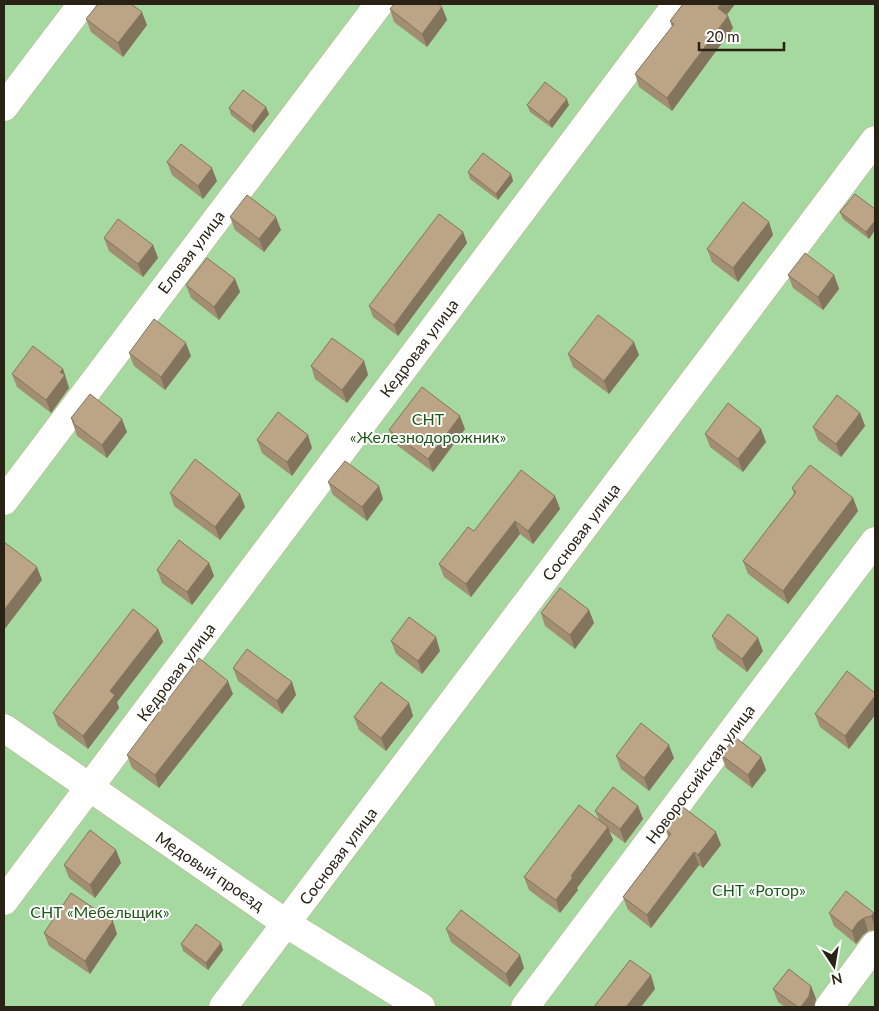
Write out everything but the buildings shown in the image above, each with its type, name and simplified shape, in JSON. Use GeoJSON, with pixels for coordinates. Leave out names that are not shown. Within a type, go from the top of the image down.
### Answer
{"type":"FeatureCollection","features":[{"type":"Feature","properties":{"kind":"street"},"geometry":{"type":"LineString","coordinates":[[4,107],[82,4]]}},
{"type":"Feature","properties":{"kind":"street","name":"Еловая улица"},"geometry":{"type":"LineString","coordinates":[[4,501],[379,4]]}},
{"type":"Feature","properties":{"kind":"street","name":"Кедровая улица"},"geometry":{"type":"LineString","coordinates":[[4,901],[677,4]]}},
{"type":"Feature","properties":{"kind":"street","name":"Сосновая улица"},"geometry":{"type":"LineString","coordinates":[[223,1007],[875,140]]}},
{"type":"Feature","properties":{"kind":"street","name":"Новороссийская улица"},"geometry":{"type":"LineString","coordinates":[[525,1007],[875,541]]}},
{"type":"Feature","properties":{"kind":"street","name":"Медовый проезд"},"geometry":{"type":"LineString","coordinates":[[4,728],[286,924],[421,1007]]}},
{"type":"Feature","properties":{"kind":"street"},"geometry":{"type":"LineString","coordinates":[[829,1007],[875,945]]}},
{"type":"Feature","properties":{"kind":"green space","name":"СНТ «Железнодорожник»"},"geometry":{"type":"Polygon","coordinates":[[[4,4],[875,4],[875,1007],[4,1007],[4,4]]]}},
{"type":"Feature","properties":{"kind":"park label","name":"СНТ «Ротор»"},"geometry":{"type":"Point","coordinates":[759,890]}},
{"type":"Feature","properties":{"kind":"park label","name":"СНТ «Мебельщик»"},"geometry":{"type":"Point","coordinates":[100,912]}}]}
